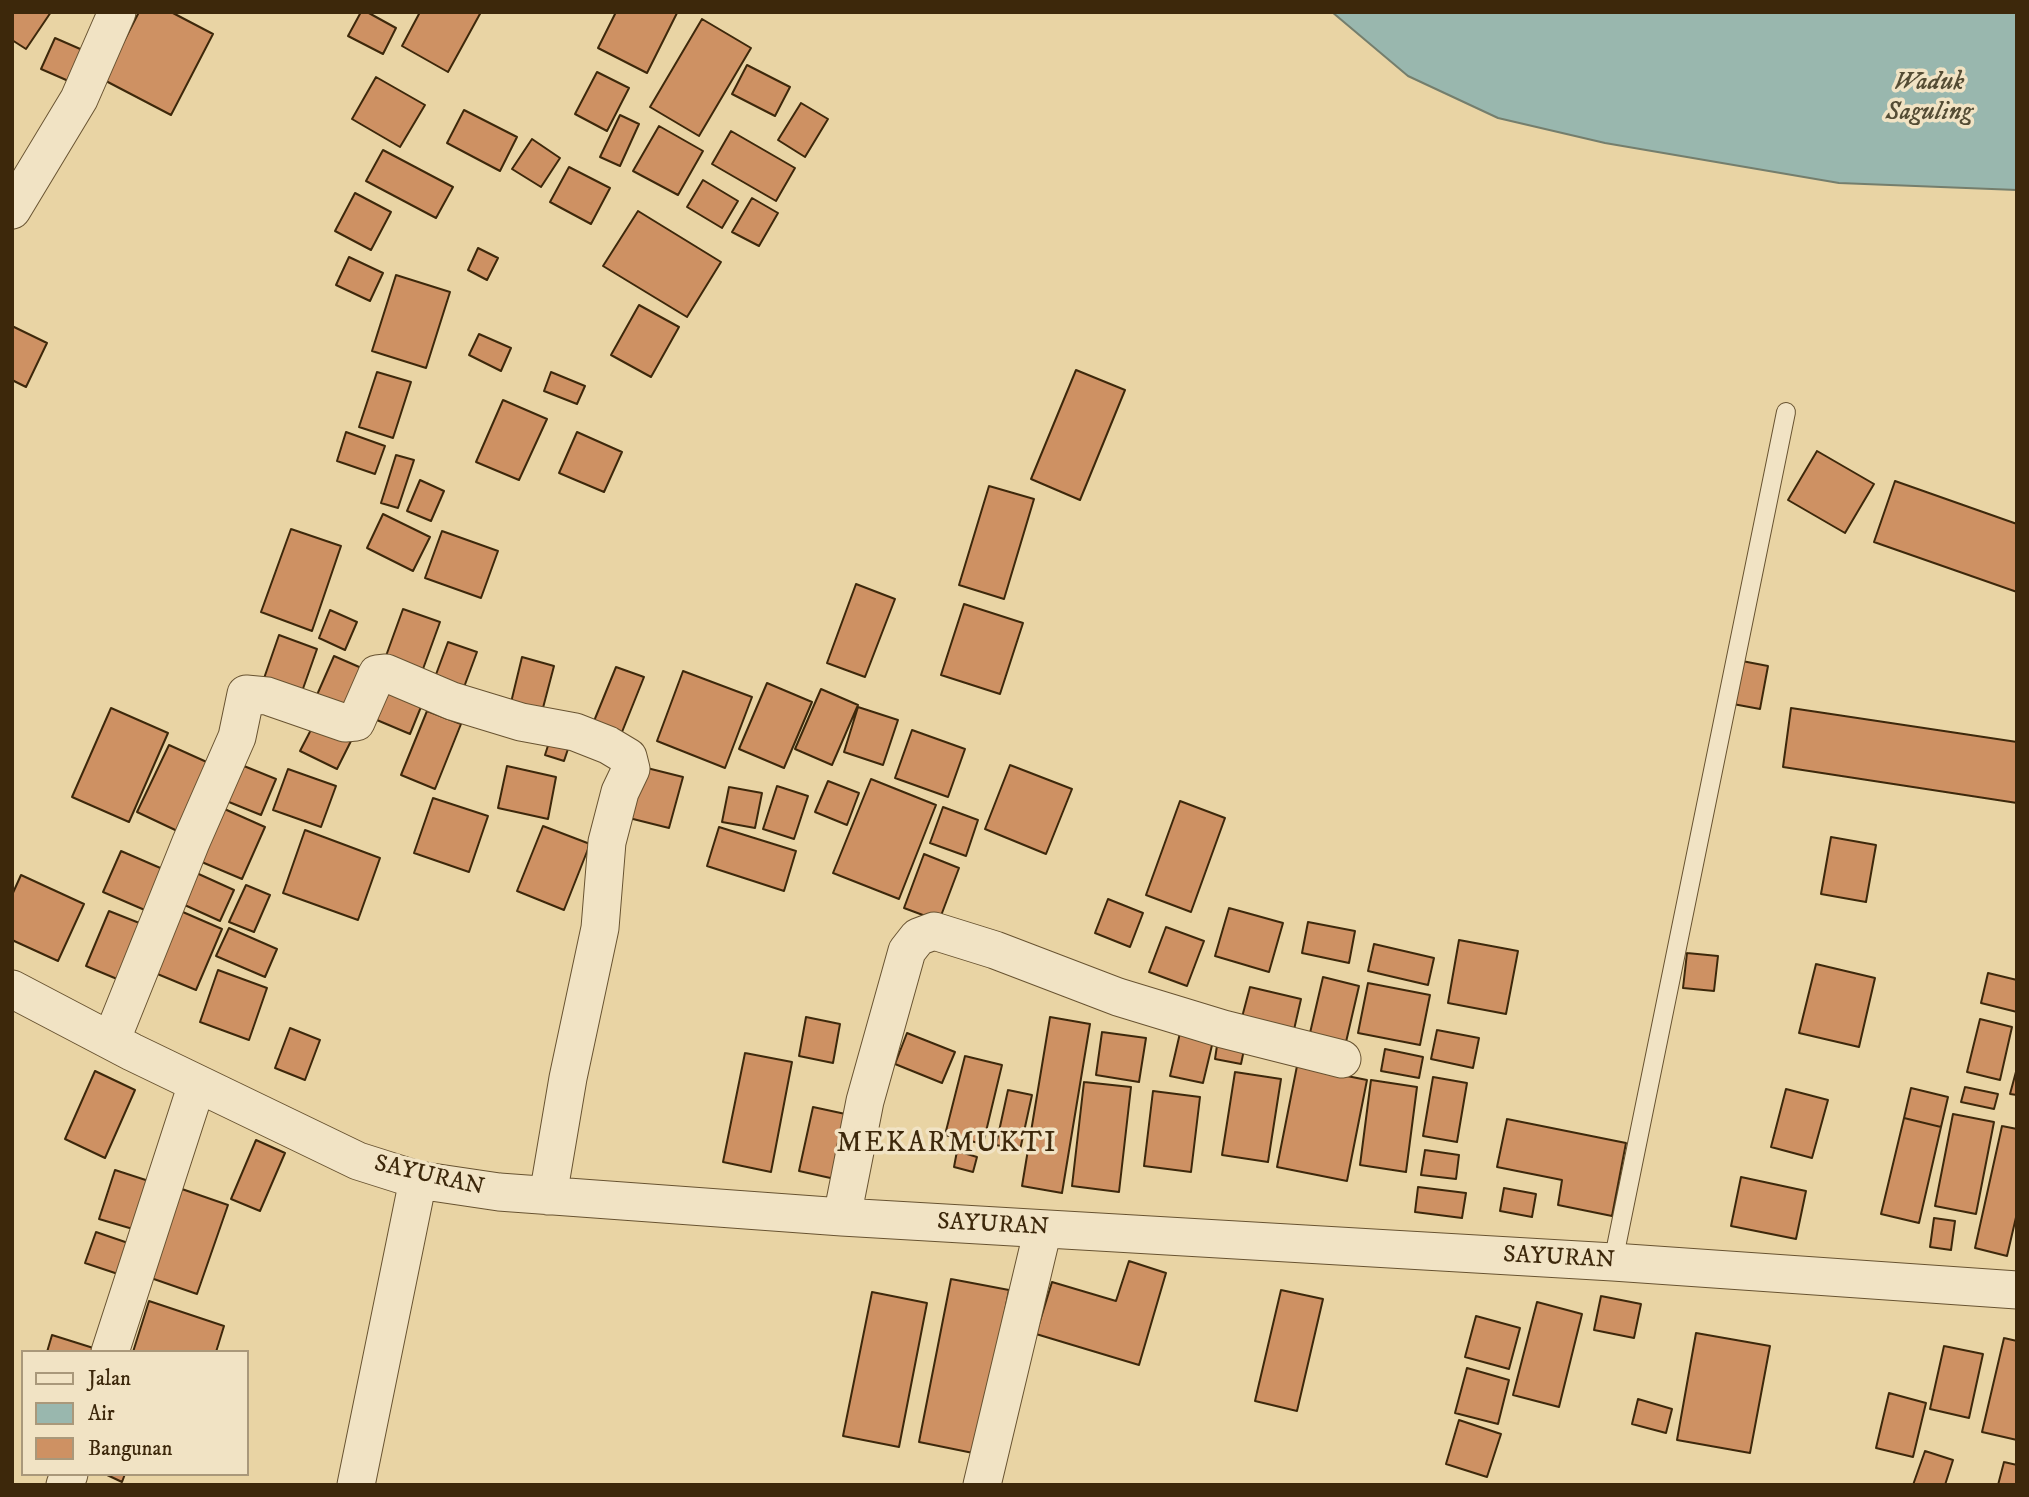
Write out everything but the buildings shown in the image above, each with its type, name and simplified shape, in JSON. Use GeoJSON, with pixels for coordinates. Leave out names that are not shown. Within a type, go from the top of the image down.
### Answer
{"type":"FeatureCollection","features":[{"type":"Feature","properties":{"kind":"street"},"geometry":{"type":"LineString","coordinates":[[12,210],[79,99],[117,12]]}},
{"type":"Feature","properties":{"kind":"street"},"geometry":{"type":"LineString","coordinates":[[111,1041],[191,842],[237,737],[246,694],[267,696],[345,723],[356,722],[377,674],[386,673],[452,701],[521,722],[575,732],[608,745],[628,757],[631,769],[620,792],[607,842],[600,928],[568,1078],[548,1196]]}},
{"type":"Feature","properties":{"kind":"street"},"geometry":{"type":"LineString","coordinates":[[842,1217],[865,1101],[907,951],[918,937],[934,931],[995,950],[1118,997],[1223,1029],[1342,1059]]}},
{"type":"Feature","properties":{"kind":"street","name":"SAYURAN"},"geometry":{"type":"LineString","coordinates":[[12,989],[197,1084],[358,1161],[418,1180],[499,1192],[842,1217],[1614,1262],[2017,1290]]}},
{"type":"Feature","properties":{"kind":"street"},"geometry":{"type":"LineString","coordinates":[[111,1350],[197,1084]]}},
{"type":"Feature","properties":{"kind":"street"},"geometry":{"type":"LineString","coordinates":[[356,1485],[418,1180]]}},
{"type":"Feature","properties":{"kind":"street"},"geometry":{"type":"LineString","coordinates":[[982,1485],[1043,1229]]}},
{"type":"Feature","properties":{"kind":"lane"},"geometry":{"type":"LineString","coordinates":[[1614,1262],[1786,412]]}},
{"type":"Feature","properties":{"kind":"water","name":"Waduk Saguling"},"geometry":{"type":"Polygon","coordinates":[[[1332,12],[2017,12],[2017,190],[1839,183],[1605,143],[1498,118],[1408,76],[1332,12]]]}},
{"type":"Feature","properties":{"kind":"district","name":"MEKARMUKTI"},"geometry":{"type":"Point","coordinates":[947,1145]}}]}
